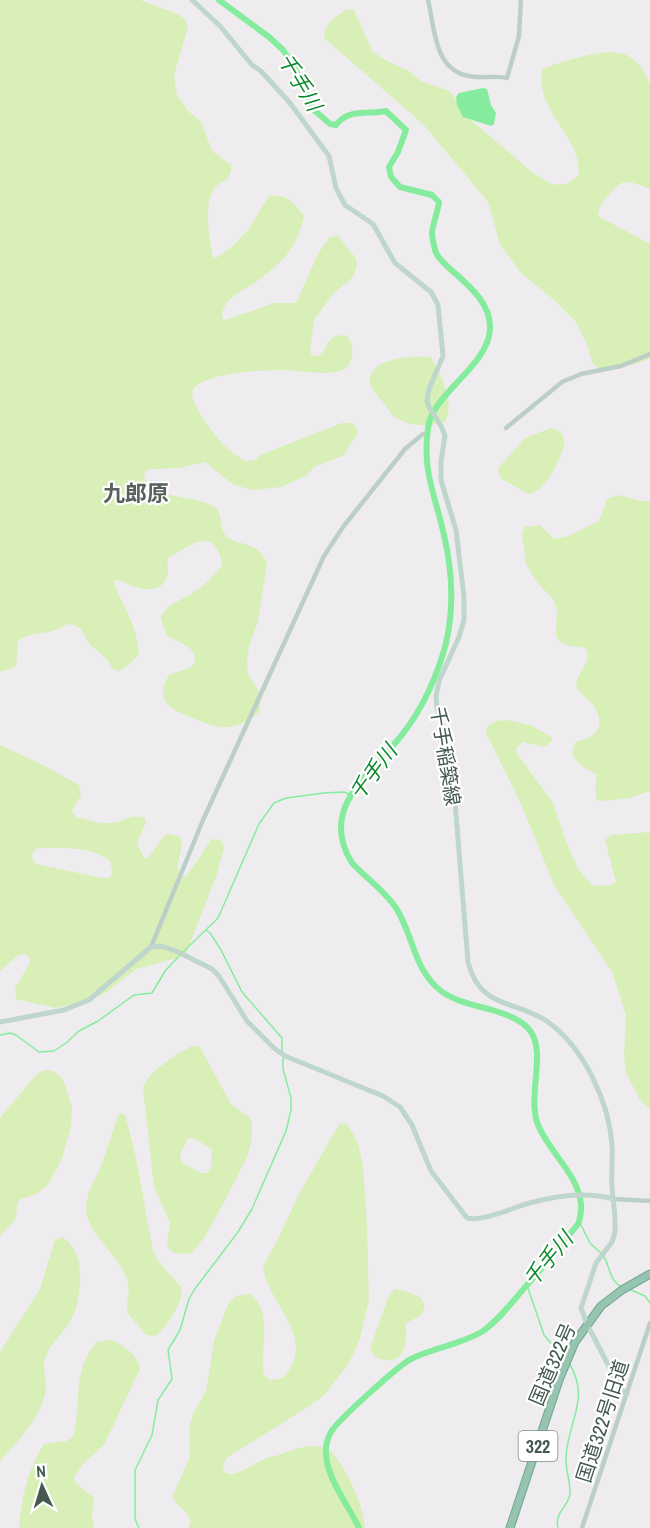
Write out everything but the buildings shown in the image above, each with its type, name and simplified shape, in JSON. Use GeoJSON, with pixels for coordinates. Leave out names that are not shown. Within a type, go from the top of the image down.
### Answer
{"type":"FeatureCollection","features":[{"type":"Feature","properties":{"kind":"highway","name":"国道322号"},"geometry":{"type":"LineString","coordinates":[[510,1528],[575,1342],[601,1306],[630,1284],[650,1274]]}},
{"type":"Feature","properties":{"kind":"main road","name":"千手稲築線"},"geometry":{"type":"LineString","coordinates":[[192,0],[220,26],[252,65],[261,71],[290,103],[326,151],[336,188],[345,205],[373,224],[395,262],[431,292],[440,315],[443,356],[427,394],[427,401],[445,435],[441,480],[456,530],[464,597],[464,620],[459,637],[439,681],[436,696],[437,709],[448,739],[452,765],[468,962],[474,979],[482,991],[490,997],[550,1023],[567,1040],[592,1076],[600,1094],[610,1130],[615,1223],[612,1242],[596,1263],[581,1308],[620,1388],[627,1394]]}},
{"type":"Feature","properties":{"kind":"main road"},"geometry":{"type":"LineString","coordinates":[[0,1022],[72,1008],[89,1000],[151,947],[162,946],[212,969],[248,1021],[261,1036],[285,1056],[382,1096],[400,1107],[412,1125],[431,1171],[467,1218],[478,1219],[527,1204],[573,1195],[583,1194],[614,1199]]}},
{"type":"Feature","properties":{"kind":"street"},"geometry":{"type":"LineString","coordinates":[[429,0],[439,51],[448,68],[468,76],[507,78],[519,36],[521,0]]}},
{"type":"Feature","properties":{"kind":"street"},"geometry":{"type":"LineString","coordinates":[[506,428],[562,382],[581,374],[627,365],[650,354]]}},
{"type":"Feature","properties":{"kind":"street"},"geometry":{"type":"LineString","coordinates":[[151,947],[202,820],[324,556],[405,449],[423,434]]}},
{"type":"Feature","properties":{"kind":"street"},"geometry":{"type":"LineString","coordinates":[[614,1199],[650,1202]]}},
{"type":"Feature","properties":{"kind":"street","name":"国道322号旧道"},"geometry":{"type":"LineString","coordinates":[[582,1528],[650,1323]]}},
{"type":"Feature","properties":{"kind":"shaded area"},"geometry":{"type":"Polygon","coordinates":[[[0,0],[140,0],[185,19],[188,27],[174,75],[177,95],[190,113],[201,121],[212,151],[231,165],[230,175],[216,187],[210,197],[208,214],[213,257],[216,258],[233,246],[248,230],[269,196],[286,197],[304,216],[296,240],[285,257],[259,280],[229,301],[222,318],[226,320],[274,303],[296,303],[319,252],[330,237],[338,236],[355,257],[357,265],[353,277],[333,294],[314,320],[310,351],[312,356],[318,355],[323,353],[334,337],[348,336],[351,341],[352,358],[347,367],[329,373],[281,370],[220,376],[199,384],[193,390],[192,395],[204,420],[217,437],[229,450],[245,461],[255,460],[260,455],[342,423],[352,423],[357,428],[357,434],[343,456],[316,466],[305,476],[281,487],[253,490],[234,485],[205,462],[179,468],[150,469],[145,472],[144,478],[166,494],[215,507],[218,510],[222,529],[228,538],[257,550],[267,564],[258,621],[249,647],[247,662],[248,674],[261,699],[259,712],[236,725],[215,726],[187,716],[167,704],[163,692],[169,675],[192,667],[195,656],[184,644],[167,636],[161,618],[170,606],[202,586],[222,566],[218,552],[208,541],[196,542],[168,558],[168,573],[165,581],[154,589],[139,588],[118,580],[114,581],[133,627],[139,653],[132,662],[119,671],[113,669],[106,658],[90,645],[80,628],[66,624],[61,628],[30,635],[18,641],[15,667],[0,672],[0,0]]]}},
{"type":"Feature","properties":{"kind":"shaded area"},"geometry":{"type":"Polygon","coordinates":[[[347,9],[354,10],[373,52],[409,71],[421,81],[449,91],[456,99],[460,111],[532,172],[551,184],[568,183],[578,176],[578,163],[568,137],[545,99],[542,70],[590,55],[612,52],[630,57],[638,63],[650,85],[650,189],[631,182],[621,183],[603,202],[598,216],[650,244],[650,358],[632,365],[613,368],[600,369],[593,364],[585,340],[575,321],[520,272],[500,244],[488,202],[423,124],[324,38],[328,24],[347,9]]]}},
{"type":"Feature","properties":{"kind":"shaded area"},"geometry":{"type":"Polygon","coordinates":[[[487,89],[491,105],[496,113],[494,124],[491,126],[463,117],[457,105],[456,97],[459,93],[487,89]]]}},
{"type":"Feature","properties":{"kind":"shaded area"},"geometry":{"type":"Polygon","coordinates":[[[431,357],[448,398],[448,415],[445,422],[432,425],[407,423],[395,417],[373,391],[370,383],[371,375],[383,363],[393,360],[431,357]]]}},
{"type":"Feature","properties":{"kind":"shaded area"},"geometry":{"type":"Polygon","coordinates":[[[551,428],[560,431],[565,441],[557,464],[541,487],[529,494],[500,478],[498,468],[525,438],[551,428]]]}},
{"type":"Feature","properties":{"kind":"shaded area"},"geometry":{"type":"Polygon","coordinates":[[[618,495],[650,501],[650,791],[631,798],[601,801],[597,800],[595,788],[597,775],[577,762],[573,753],[573,747],[577,741],[594,735],[599,726],[595,708],[576,687],[587,662],[587,653],[585,648],[566,645],[556,636],[557,610],[554,600],[535,580],[526,564],[522,535],[524,527],[540,525],[554,539],[568,536],[599,521],[607,499],[618,495]]]}},
{"type":"Feature","properties":{"kind":"shaded area"},"geometry":{"type":"Polygon","coordinates":[[[507,720],[530,725],[552,737],[552,741],[544,747],[523,742],[516,748],[516,752],[553,803],[568,847],[579,870],[592,885],[610,886],[616,882],[605,840],[611,835],[650,832],[650,1109],[640,1100],[626,1073],[624,1057],[626,1015],[612,972],[554,885],[522,806],[486,733],[487,726],[496,721],[507,720]]]}},
{"type":"Feature","properties":{"kind":"shaded area"},"geometry":{"type":"Polygon","coordinates":[[[0,745],[79,785],[81,795],[72,811],[76,817],[107,823],[131,817],[145,818],[146,822],[137,843],[144,858],[148,858],[165,835],[180,837],[178,867],[182,877],[187,875],[212,839],[221,840],[224,848],[217,874],[186,954],[136,969],[107,992],[87,1002],[55,1008],[16,999],[15,988],[30,963],[26,954],[18,955],[0,971],[0,745]],[[36,849],[32,854],[36,864],[102,878],[109,878],[113,873],[110,861],[87,850],[36,849]]]}},
{"type":"Feature","properties":{"kind":"shaded area"},"geometry":{"type":"Polygon","coordinates":[[[192,1046],[198,1046],[201,1049],[231,1104],[249,1117],[252,1122],[252,1139],[247,1157],[206,1235],[193,1252],[187,1254],[175,1253],[167,1245],[170,1223],[154,1187],[143,1088],[150,1076],[171,1058],[192,1046]],[[188,1138],[180,1154],[181,1162],[201,1173],[207,1173],[211,1167],[212,1149],[193,1138],[188,1138]]]}},
{"type":"Feature","properties":{"kind":"shaded area"},"geometry":{"type":"Polygon","coordinates":[[[44,1070],[53,1071],[63,1079],[72,1107],[71,1126],[62,1159],[47,1186],[18,1202],[15,1220],[0,1236],[0,1118],[37,1074],[44,1070]]]}},
{"type":"Feature","properties":{"kind":"shaded area"},"geometry":{"type":"Polygon","coordinates":[[[123,1113],[135,1153],[153,1251],[158,1261],[182,1288],[180,1301],[173,1315],[155,1336],[146,1335],[127,1312],[128,1287],[125,1274],[92,1229],[86,1209],[89,1192],[101,1166],[117,1118],[123,1113]]]}},
{"type":"Feature","properties":{"kind":"shaded area"},"geometry":{"type":"Polygon","coordinates":[[[340,1123],[348,1125],[358,1143],[363,1166],[369,1300],[360,1338],[349,1363],[324,1395],[228,1457],[223,1469],[227,1474],[232,1474],[264,1459],[304,1447],[320,1446],[327,1449],[339,1461],[352,1485],[365,1528],[188,1528],[191,1523],[188,1515],[174,1500],[173,1495],[190,1457],[189,1427],[193,1414],[206,1391],[214,1341],[229,1302],[236,1296],[249,1294],[257,1301],[264,1320],[264,1375],[270,1380],[276,1380],[284,1377],[289,1370],[295,1356],[292,1330],[266,1279],[263,1266],[300,1192],[340,1123]]]}},
{"type":"Feature","properties":{"kind":"shaded area"},"geometry":{"type":"Polygon","coordinates":[[[62,1237],[76,1253],[79,1265],[80,1290],[74,1313],[46,1356],[44,1364],[46,1388],[35,1418],[0,1461],[0,1352],[40,1289],[55,1240],[62,1237]]]}},
{"type":"Feature","properties":{"kind":"shaded area"},"geometry":{"type":"Polygon","coordinates":[[[395,1289],[421,1298],[425,1307],[420,1316],[406,1323],[406,1339],[399,1357],[393,1360],[376,1358],[370,1349],[389,1295],[395,1289]]]}},
{"type":"Feature","properties":{"kind":"shaded area"},"geometry":{"type":"Polygon","coordinates":[[[111,1340],[134,1355],[140,1369],[104,1445],[83,1464],[74,1477],[76,1483],[94,1498],[92,1515],[94,1528],[19,1528],[26,1484],[33,1464],[44,1444],[67,1441],[73,1437],[80,1376],[84,1364],[97,1342],[111,1340]]]}},
{"type":"Feature","properties":{"kind":"waterway","name":"千手川"},"geometry":{"type":"LineString","coordinates":[[219,0],[283,50],[293,64],[313,109],[330,124],[336,125],[346,116],[353,114],[386,111],[406,130],[398,152],[389,167],[391,177],[400,187],[432,195],[439,202],[432,233],[436,253],[477,295],[490,320],[487,343],[480,356],[439,404],[428,428],[428,470],[444,535],[450,575],[449,630],[443,655],[434,680],[416,715],[352,794],[344,809],[341,825],[343,843],[352,863],[392,902],[407,930],[419,962],[432,982],[451,997],[502,1013],[523,1024],[531,1032],[537,1052],[534,1101],[538,1125],[575,1183],[581,1206],[579,1222],[495,1321],[475,1336],[404,1363],[331,1432],[326,1448],[329,1470],[359,1528]]}},
{"type":"Feature","properties":{"kind":"waterway"},"geometry":{"type":"LineString","coordinates":[[182,953],[218,918],[259,824],[274,803],[286,798],[324,793],[344,792],[351,795]]}},
{"type":"Feature","properties":{"kind":"waterway"},"geometry":{"type":"LineString","coordinates":[[206,930],[221,950],[242,992],[282,1038],[282,1051]]}},
{"type":"Feature","properties":{"kind":"waterway"},"geometry":{"type":"LineString","coordinates":[[0,1035],[10,1033],[16,1035],[39,1052],[54,1051],[79,1031],[98,1021],[134,995],[152,993],[165,971],[179,956]]}},
{"type":"Feature","properties":{"kind":"waterway"},"geometry":{"type":"LineString","coordinates":[[139,1528],[135,1519],[135,1470],[152,1435],[158,1400],[172,1379],[168,1350],[180,1330],[194,1290],[238,1232],[252,1209],[286,1131],[291,1098],[283,1069],[283,1058]]}},
{"type":"Feature","properties":{"kind":"waterway"},"geometry":{"type":"LineString","coordinates":[[579,1221],[590,1243],[601,1253]]}},
{"type":"Feature","properties":{"kind":"waterway"},"geometry":{"type":"LineString","coordinates":[[604,1257],[615,1282],[622,1287]]}},
{"type":"Feature","properties":{"kind":"waterway"},"geometry":{"type":"LineString","coordinates":[[527,1285],[544,1335],[565,1360]]}},
{"type":"Feature","properties":{"kind":"waterway"},"geometry":{"type":"LineString","coordinates":[[629,1289],[645,1296],[650,1303]]}},
{"type":"Feature","properties":{"kind":"waterway"},"geometry":{"type":"LineString","coordinates":[[558,1528],[558,1518],[570,1494],[566,1457],[578,1399],[578,1388],[569,1363]]}},
{"type":"Feature","properties":{"kind":"district","name":"九郎原"},"geometry":{"type":"Point","coordinates":[136,493]}}]}
